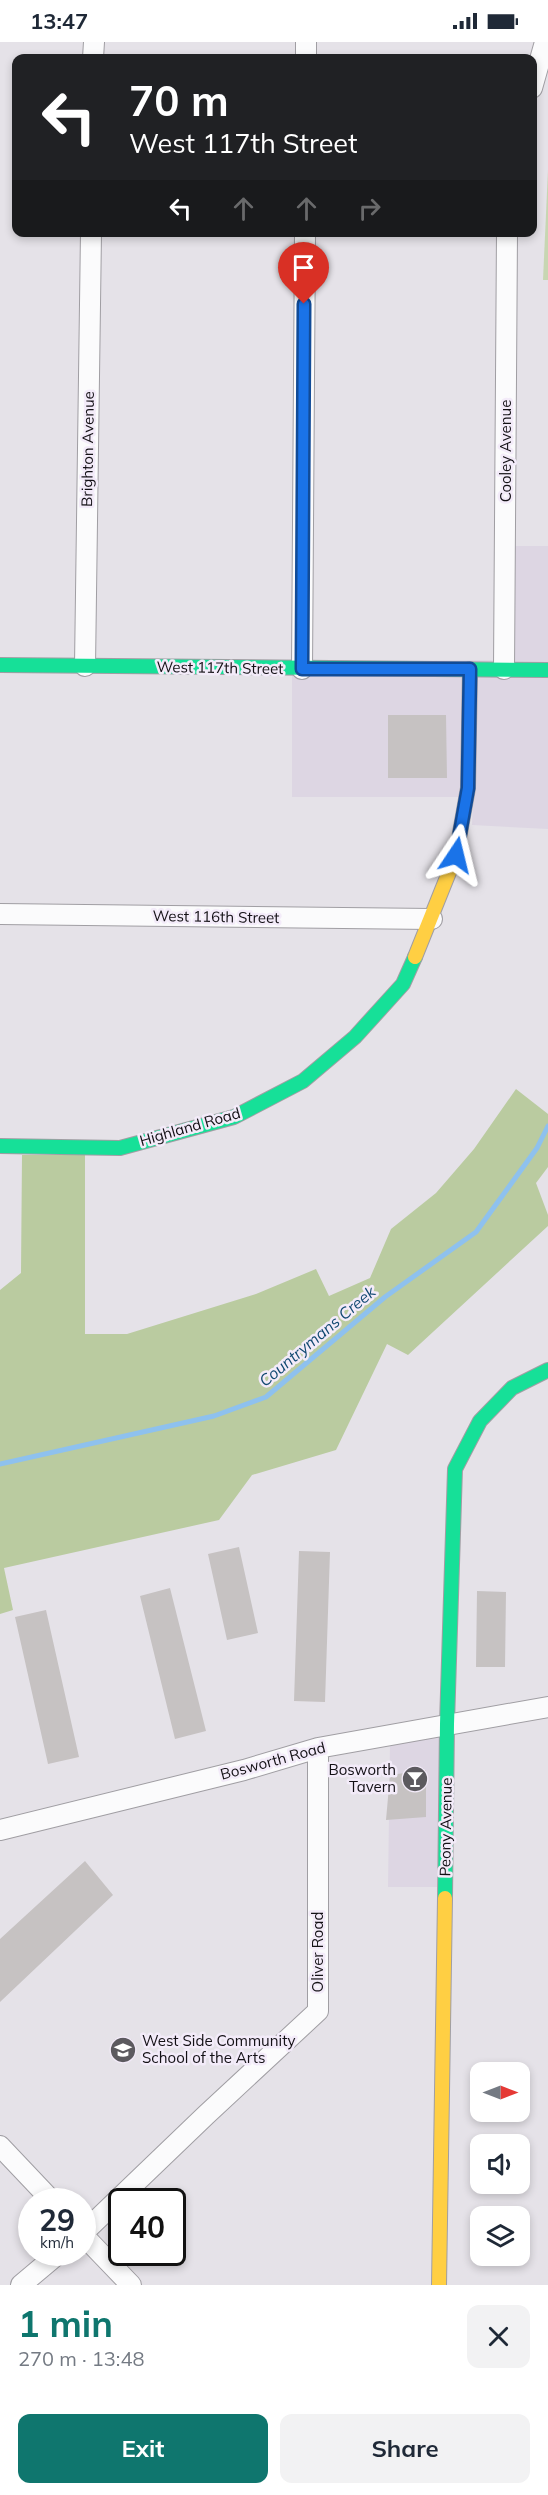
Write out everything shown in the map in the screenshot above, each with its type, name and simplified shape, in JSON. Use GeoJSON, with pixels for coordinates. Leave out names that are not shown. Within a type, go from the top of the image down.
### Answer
{"type":"FeatureCollection","features":[{"type":"Feature","properties":{"kind":"street"},"geometry":{"type":"LineString","coordinates":[[537,70],[545,42]]}},
{"type":"Feature","properties":{"kind":"street","name":"Brighton Avenue"},"geometry":{"type":"LineString","coordinates":[[85,666],[91,237]]}},
{"type":"Feature","properties":{"kind":"street"},"geometry":{"type":"LineString","coordinates":[[302,669],[304,237]]}},
{"type":"Feature","properties":{"kind":"street","name":"Cooley Avenue"},"geometry":{"type":"LineString","coordinates":[[504,669],[507,237]]}},
{"type":"Feature","properties":{"kind":"street","name":"West 117th Street"},"geometry":{"type":"LineString","coordinates":[[0,665],[548,669]]}},
{"type":"Feature","properties":{"kind":"street","name":"Highland Road"},"geometry":{"type":"LineString","coordinates":[[0,1146],[120,1148],[234,1118],[303,1081],[355,1036],[404,984],[456,855],[468,788],[470,669]]}},
{"type":"Feature","properties":{"kind":"street","name":"West 116th Street"},"geometry":{"type":"LineString","coordinates":[[0,914],[432,919]]}},
{"type":"Feature","properties":{"kind":"street","name":"Peony Avenue"},"geometry":{"type":"LineString","coordinates":[[439,2285],[447,1724],[455,1469],[480,1421],[512,1388],[548,1370]]}},
{"type":"Feature","properties":{"kind":"street","name":"Bosworth Road"},"geometry":{"type":"LineString","coordinates":[[0,1830],[244,1770],[318,1748],[548,1707]]}},
{"type":"Feature","properties":{"kind":"street","name":"Oliver Road"},"geometry":{"type":"LineString","coordinates":[[96,2221],[318,2011],[318,1748]]}},
{"type":"Feature","properties":{"kind":"street"},"geometry":{"type":"LineString","coordinates":[[0,2146],[40,2188]]}},
{"type":"Feature","properties":{"kind":"street"},"geometry":{"type":"LineString","coordinates":[[96,2249],[131,2285]]}},
{"type":"Feature","properties":{"kind":"street"},"geometry":{"type":"LineString","coordinates":[[21,2285],[44,2266]]}},
{"type":"Feature","properties":{"kind":"street"},"geometry":{"type":"LineString","coordinates":[[46,2285],[51,2266]]}},
{"type":"Feature","properties":{"kind":"shaded area"},"geometry":{"type":"Polygon","coordinates":[[[509,546],[548,546],[548,829],[472,825],[473,797],[292,797],[292,661],[509,660],[509,546]]]}},
{"type":"Feature","properties":{"kind":"shaded area"},"geometry":{"type":"Polygon","coordinates":[[[442,1732],[437,1887],[388,1887],[390,1743],[442,1732]]]}},
{"type":"Feature","properties":{"kind":"green space"},"geometry":{"type":"Polygon","coordinates":[[[548,170],[548,280],[543,280],[548,170]]]}},
{"type":"Feature","properties":{"kind":"green space"},"geometry":{"type":"Polygon","coordinates":[[[516,1089],[548,1114],[548,1167],[536,1183],[548,1215],[548,1226],[408,1355],[387,1344],[336,1450],[252,1475],[219,1520],[4,1568],[13,1610],[0,1614],[0,1290],[21,1273],[22,1155],[85,1155],[85,1334],[127,1334],[256,1294],[316,1269],[329,1296],[370,1278],[391,1229],[436,1193],[474,1149],[516,1089]]]}},
{"type":"Feature","properties":{"kind":"building"},"geometry":{"type":"Polygon","coordinates":[[[388,715],[446,715],[447,778],[388,778],[388,715]]]}},
{"type":"Feature","properties":{"kind":"building"},"geometry":{"type":"Polygon","coordinates":[[[239,1547],[258,1633],[227,1640],[208,1554],[239,1547]]]}},
{"type":"Feature","properties":{"kind":"building"},"geometry":{"type":"Polygon","coordinates":[[[299,1551],[330,1552],[325,1702],[294,1701],[299,1551]]]}},
{"type":"Feature","properties":{"kind":"building"},"geometry":{"type":"Polygon","coordinates":[[[170,1588],[206,1731],[175,1739],[140,1596],[170,1588]]]}},
{"type":"Feature","properties":{"kind":"building"},"geometry":{"type":"Polygon","coordinates":[[[477,1591],[506,1592],[505,1667],[476,1667],[477,1591]]]}},
{"type":"Feature","properties":{"kind":"building"},"geometry":{"type":"Polygon","coordinates":[[[46,1610],[79,1757],[48,1764],[15,1617],[46,1610]]]}},
{"type":"Feature","properties":{"kind":"building"},"geometry":{"type":"Polygon","coordinates":[[[426,1770],[426,1817],[386,1820],[390,1775],[426,1770]]]}},
{"type":"Feature","properties":{"kind":"building"},"geometry":{"type":"Polygon","coordinates":[[[85,1861],[113,1895],[0,2002],[0,1939],[85,1861]]]}},
{"type":"Feature","properties":{"kind":"waterway","name":"Countrymans Creek"},"geometry":{"type":"LineString","coordinates":[[0,1464],[214,1416],[266,1397],[385,1297],[476,1232],[537,1148],[548,1126]]}},
{"type":"Feature","properties":{"kind":"traffic: fast"},"geometry":{"type":"LineString","coordinates":[[0,665],[548,670]]}},
{"type":"Feature","properties":{"kind":"traffic: fast"},"geometry":{"type":"LineString","coordinates":[[0,1146],[120,1148],[234,1117],[303,1081],[355,1037],[403,984],[415,957]]}},
{"type":"Feature","properties":{"kind":"traffic: fast"},"geometry":{"type":"LineString","coordinates":[[445,1898],[447,1724],[455,1469],[480,1421],[512,1388],[548,1370]]}},
{"type":"Feature","properties":{"kind":"traffic: slow"},"geometry":{"type":"LineString","coordinates":[[415,957],[456,855],[468,788],[470,669]]}},
{"type":"Feature","properties":{"kind":"traffic: slow"},"geometry":{"type":"LineString","coordinates":[[439,2285],[445,1898]]}},
{"type":"Feature","properties":{"kind":"place","name":"Bosworth Tavern"},"geometry":{"type":"Point","coordinates":[415,1779]}},
{"type":"Feature","properties":{"kind":"place","name":"West Side Community School of the Arts"},"geometry":{"type":"Point","coordinates":[123,2050]}},
{"type":"Feature","properties":{"kind":"route"},"geometry":{"type":"LineString","coordinates":[[304,304],[302,669],[470,669],[468,788],[456,855]]}}]}
